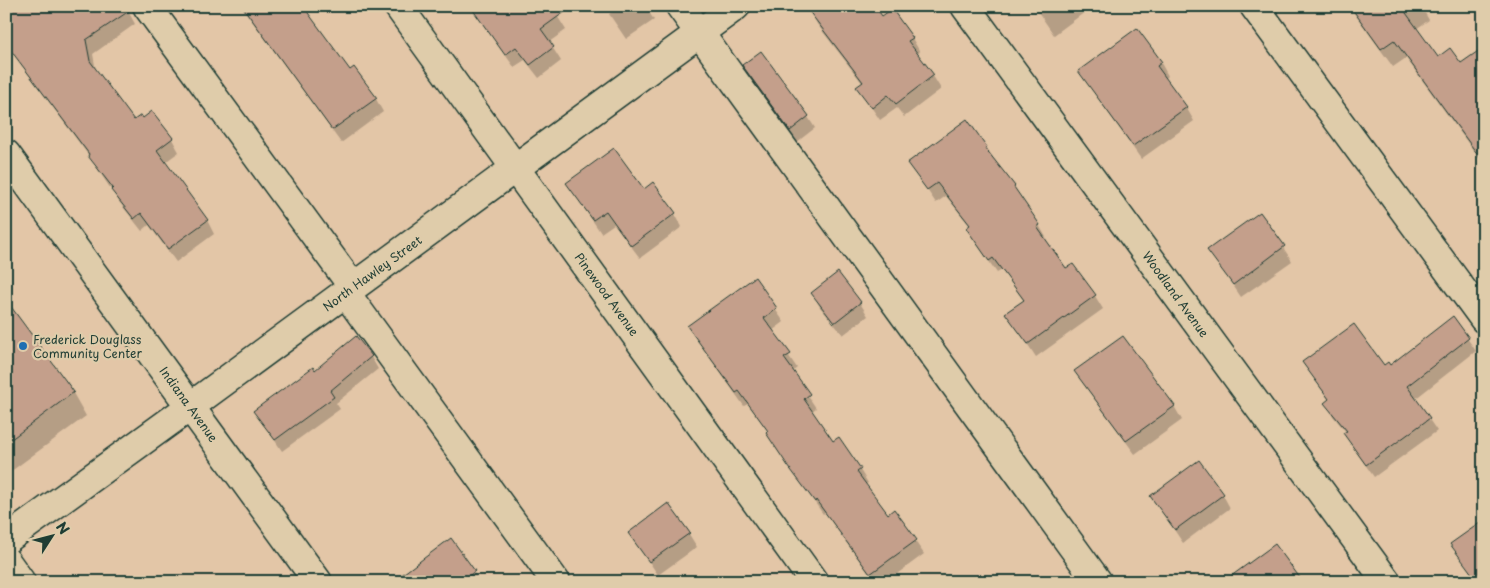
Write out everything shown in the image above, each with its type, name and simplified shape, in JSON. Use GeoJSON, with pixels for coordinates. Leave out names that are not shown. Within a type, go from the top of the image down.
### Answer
{"type":"FeatureCollection","features":[{"type":"Feature","properties":{"kind":"street"},"geometry":{"type":"LineString","coordinates":[[147,6],[556,582]]}},
{"type":"Feature","properties":{"kind":"street","name":"Pinewood Avenue"},"geometry":{"type":"LineString","coordinates":[[398,6],[814,582]]}},
{"type":"Feature","properties":{"kind":"street"},"geometry":{"type":"LineString","coordinates":[[680,6],[1098,582]]}},
{"type":"Feature","properties":{"kind":"street","name":"North Hawley Street"},"geometry":{"type":"LineString","coordinates":[[6,540],[736,6]]}},
{"type":"Feature","properties":{"kind":"street","name":"Woodland Avenue"},"geometry":{"type":"LineString","coordinates":[[965,6],[1387,582]]}},
{"type":"Feature","properties":{"kind":"street"},"geometry":{"type":"LineString","coordinates":[[1254,6],[1484,320]]}},
{"type":"Feature","properties":{"kind":"street","name":"Indiana Avenue"},"geometry":{"type":"LineString","coordinates":[[6,154],[318,582]]}},
{"type":"Feature","properties":{"kind":"street"},"geometry":{"type":"LineString","coordinates":[[6,561],[21,582]]}},
{"type":"Feature","properties":{"kind":"building"},"geometry":{"type":"Polygon","coordinates":[[[6,6],[132,6],[132,9],[86,40],[90,61],[134,120],[141,115],[143,118],[152,111],[173,138],[157,150],[208,220],[168,249],[141,213],[134,219],[111,190],[113,188],[88,156],[89,154],[6,44],[6,6]]]}},
{"type":"Feature","properties":{"kind":"building"},"geometry":{"type":"Polygon","coordinates":[[[242,6],[303,6],[350,70],[354,67],[377,98],[332,130],[242,6]]]}},
{"type":"Feature","properties":{"kind":"building"},"geometry":{"type":"Polygon","coordinates":[[[470,6],[573,6],[541,29],[554,47],[530,65],[516,47],[505,55],[470,6]]]}},
{"type":"Feature","properties":{"kind":"building"},"geometry":{"type":"Polygon","coordinates":[[[805,6],[875,6],[882,16],[892,9],[913,38],[908,41],[934,75],[896,104],[888,95],[872,108],[856,87],[863,82],[805,6]]]}},
{"type":"Feature","properties":{"kind":"building"},"geometry":{"type":"Polygon","coordinates":[[[1350,6],[1401,6],[1438,57],[1450,48],[1461,63],[1484,47],[1484,163],[1394,40],[1381,49],[1350,6]]]}},
{"type":"Feature","properties":{"kind":"building"},"geometry":{"type":"Polygon","coordinates":[[[1137,28],[1162,62],[1157,66],[1187,107],[1133,146],[1078,71],[1137,28]]]}},
{"type":"Feature","properties":{"kind":"building"},"geometry":{"type":"Polygon","coordinates":[[[761,51],[809,116],[790,131],[742,65],[761,51]]]}},
{"type":"Feature","properties":{"kind":"building"},"geometry":{"type":"Polygon","coordinates":[[[967,119],[987,147],[985,148],[1015,186],[1040,225],[1037,227],[1066,268],[1073,264],[1096,295],[1028,344],[1005,313],[1024,300],[993,258],[989,261],[966,228],[970,225],[937,183],[927,190],[907,163],[967,119]]]}},
{"type":"Feature","properties":{"kind":"building"},"geometry":{"type":"Polygon","coordinates":[[[614,148],[644,189],[653,182],[676,213],[631,246],[606,211],[593,220],[566,183],[614,148]]]}},
{"type":"Feature","properties":{"kind":"building"},"geometry":{"type":"Polygon","coordinates":[[[1260,212],[1285,246],[1233,285],[1207,250],[1260,212]]]}},
{"type":"Feature","properties":{"kind":"building"},"geometry":{"type":"Polygon","coordinates":[[[838,272],[861,302],[834,323],[811,293],[838,272]]]}},
{"type":"Feature","properties":{"kind":"building"},"geometry":{"type":"Polygon","coordinates":[[[755,277],[777,308],[764,318],[791,354],[784,358],[810,394],[804,399],[833,441],[839,437],[861,469],[857,472],[888,514],[894,509],[917,540],[870,574],[816,500],[815,502],[788,466],[766,433],[768,431],[739,391],[736,393],[687,326],[755,277]]]}},
{"type":"Feature","properties":{"kind":"building","name":"Frederick Douglass Community Center"},"geometry":{"type":"Polygon","coordinates":[[[6,300],[74,392],[6,443],[6,300]]]}},
{"type":"Feature","properties":{"kind":"building"},"geometry":{"type":"Polygon","coordinates":[[[1453,316],[1469,338],[1407,386],[1430,418],[1366,465],[1343,433],[1347,431],[1324,403],[1329,399],[1302,362],[1354,324],[1384,365],[1388,362],[1390,365],[1453,316]]]}},
{"type":"Feature","properties":{"kind":"building"},"geometry":{"type":"Polygon","coordinates":[[[356,336],[372,356],[330,391],[334,397],[275,440],[253,411],[313,367],[315,370],[356,336]]]}},
{"type":"Feature","properties":{"kind":"building"},"geometry":{"type":"Polygon","coordinates":[[[1123,336],[1175,406],[1126,441],[1074,371],[1123,336]]]}},
{"type":"Feature","properties":{"kind":"building"},"geometry":{"type":"Polygon","coordinates":[[[1199,460],[1224,494],[1175,530],[1150,496],[1199,460]]]}},
{"type":"Feature","properties":{"kind":"building"},"geometry":{"type":"Polygon","coordinates":[[[668,503],[690,533],[649,562],[628,533],[668,503]]]}},
{"type":"Feature","properties":{"kind":"building"},"geometry":{"type":"Polygon","coordinates":[[[1484,520],[1484,582],[1478,582],[1450,544],[1484,520]]]}},
{"type":"Feature","properties":{"kind":"building"},"geometry":{"type":"Polygon","coordinates":[[[451,538],[475,571],[461,582],[392,582],[451,538]]]}},
{"type":"Feature","properties":{"kind":"building"},"geometry":{"type":"Polygon","coordinates":[[[1275,544],[1303,582],[1223,582],[1275,544]]]}},
{"type":"Feature","properties":{"kind":"place","name":"Frederick Douglass Community Center"},"geometry":{"type":"Point","coordinates":[23,346]}}]}
